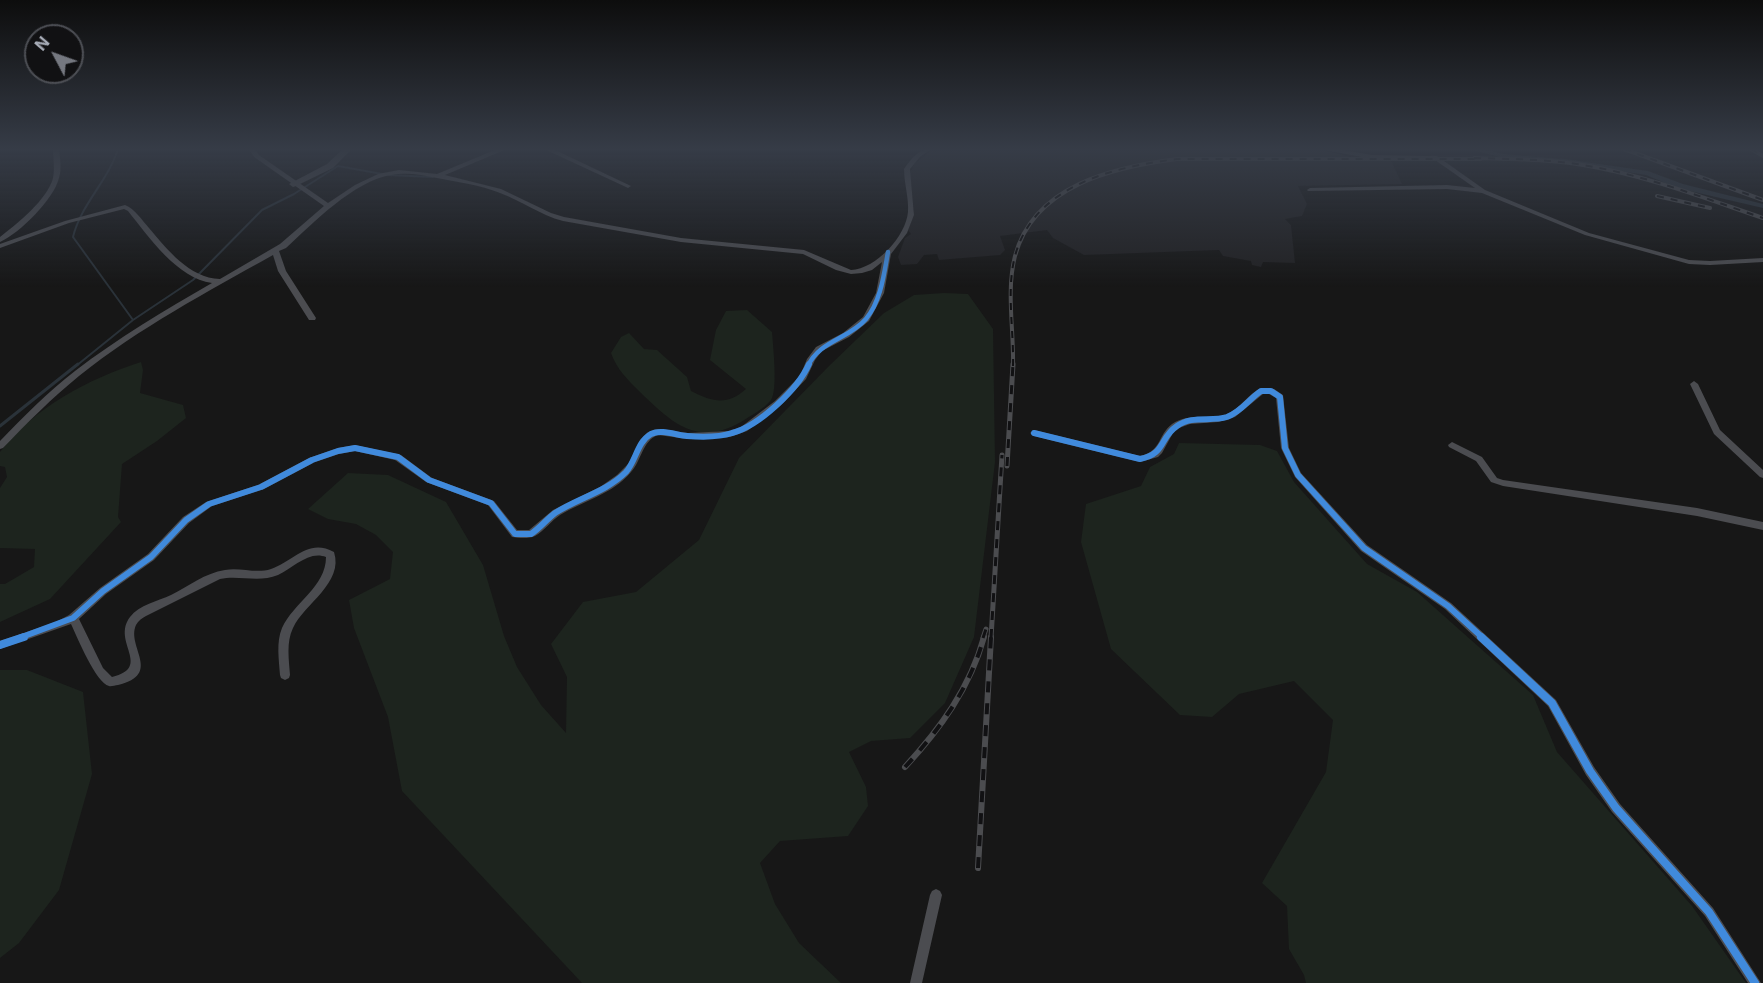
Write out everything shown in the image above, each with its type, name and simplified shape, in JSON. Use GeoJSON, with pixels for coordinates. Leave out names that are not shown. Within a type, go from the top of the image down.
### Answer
{"type":"FeatureCollection","features":[{"type":"Feature","properties":{"kind":"street"},"geometry":{"type":"LineString","coordinates":[[0,240],[24,221],[46,195]]}},
{"type":"Feature","properties":{"kind":"street"},"geometry":{"type":"LineString","coordinates":[[311,195],[328,206]]}},
{"type":"Feature","properties":{"kind":"street"},"geometry":{"type":"LineString","coordinates":[[0,446],[68,379],[104,351],[275,251],[328,206],[347,195]]}},
{"type":"Feature","properties":{"kind":"street"},"geometry":{"type":"LineString","coordinates":[[510,195],[563,219],[681,240],[804,252],[819,256],[854,273],[874,267],[906,228],[911,215],[909,195]]}},
{"type":"Feature","properties":{"kind":"street"},"geometry":{"type":"LineString","coordinates":[[1492,195],[1587,234],[1689,262],[1763,260]]}},
{"type":"Feature","properties":{"kind":"street"},"geometry":{"type":"LineString","coordinates":[[0,246],[35,232],[125,207],[186,271],[195,277],[214,282],[221,281]]}},
{"type":"Feature","properties":{"kind":"street"},"geometry":{"type":"LineString","coordinates":[[24,221],[35,232]]}},
{"type":"Feature","properties":{"kind":"street"},"geometry":{"type":"LineString","coordinates":[[275,251],[282,271],[312,318]]}},
{"type":"Feature","properties":{"kind":"street"},"geometry":{"type":"LineString","coordinates":[[0,645],[73,618],[104,591],[151,557],[196,512],[219,500],[261,487],[312,460],[338,451],[354,448],[398,457],[429,480],[491,503],[515,534],[531,534],[557,512],[609,485],[627,471],[637,458],[644,439],[650,434],[657,432],[711,437],[730,434],[744,429],[778,404],[803,377],[811,359],[819,349],[851,332],[866,319],[880,293],[888,252]]}},
{"type":"Feature","properties":{"kind":"street"},"geometry":{"type":"LineString","coordinates":[[1694,384],[1717,432],[1763,475]]}},
{"type":"Feature","properties":{"kind":"street"},"geometry":{"type":"LineString","coordinates":[[1034,434],[1140,459],[1151,458],[1157,455],[1170,433],[1182,423],[1232,415],[1261,391],[1280,397],[1285,448],[1298,475],[1364,548],[1448,606],[1546,697],[1561,718],[1590,771],[1616,808],[1709,912],[1755,983]]}},
{"type":"Feature","properties":{"kind":"street"},"geometry":{"type":"LineString","coordinates":[[1452,445],[1479,459],[1494,480],[1503,483],[1697,512],[1763,526]]}},
{"type":"Feature","properties":{"kind":"street"},"geometry":{"type":"LineString","coordinates":[[73,618],[99,671],[110,682],[118,681],[136,668],[137,661],[128,629],[132,622],[146,610],[214,576],[229,573],[261,575],[273,573],[318,550],[327,551],[332,555],[333,564],[328,575],[300,608],[287,630],[284,653],[285,675]]}},
{"type":"Feature","properties":{"kind":"street"},"geometry":{"type":"LineString","coordinates":[[916,983],[936,896]]}},
{"type":"Feature","properties":{"kind":"shaded area"},"geometry":{"type":"Polygon","coordinates":[[[912,195],[1302,195],[1307,204],[1302,216],[1285,219],[1291,225],[1295,263],[1263,262],[1261,267],[1252,265],[1251,261],[1223,256],[1219,250],[1084,255],[1053,238],[1047,230],[1000,236],[1005,250],[1000,255],[939,260],[937,254],[924,255],[917,264],[901,265],[898,257],[905,238],[911,234],[908,230],[914,214],[912,195]]]}},
{"type":"Feature","properties":{"kind":"shaded area"},"geometry":{"type":"Polygon","coordinates":[[[968,294],[993,329],[995,462],[974,637],[945,703],[910,738],[871,741],[849,752],[866,787],[868,806],[848,836],[780,841],[760,863],[775,904],[799,943],[841,983],[582,983],[402,791],[388,717],[354,628],[349,600],[390,579],[393,552],[376,535],[356,524],[328,519],[308,509],[348,473],[388,475],[446,502],[483,565],[504,636],[517,667],[541,705],[566,733],[567,677],[551,644],[583,602],[636,592],[699,540],[739,458],[829,366],[884,313],[914,295],[968,294]]]}},
{"type":"Feature","properties":{"kind":"shaded area"},"geometry":{"type":"Polygon","coordinates":[[[747,310],[772,332],[773,395],[761,409],[725,429],[698,432],[675,422],[652,404],[627,379],[616,365],[611,353],[621,337],[629,333],[644,349],[657,350],[687,377],[691,391],[713,400],[726,400],[746,389],[710,360],[716,330],[726,311],[747,310]]]}},
{"type":"Feature","properties":{"kind":"shaded area"},"geometry":{"type":"Polygon","coordinates":[[[141,362],[143,370],[140,393],[183,405],[186,418],[122,464],[118,517],[121,522],[50,599],[0,622],[0,584],[5,584],[34,567],[35,549],[0,548],[0,488],[7,477],[5,467],[0,466],[0,452],[29,422],[64,396],[102,377],[141,362]]]}},
{"type":"Feature","properties":{"kind":"shaded area"},"geometry":{"type":"Polygon","coordinates":[[[1179,443],[1260,445],[1277,451],[1294,482],[1367,564],[1417,592],[1533,695],[1557,752],[1692,906],[1746,983],[1306,983],[1289,949],[1287,906],[1262,883],[1326,772],[1333,720],[1294,681],[1239,694],[1212,717],[1180,715],[1111,649],[1081,542],[1086,504],[1141,486],[1150,467],[1174,454],[1179,443]]]}},
{"type":"Feature","properties":{"kind":"shaded area"},"geometry":{"type":"Polygon","coordinates":[[[0,670],[27,670],[83,692],[92,774],[59,890],[19,943],[0,958],[0,670]]]}},
{"type":"Feature","properties":{"kind":"waterway"},"geometry":{"type":"LineString","coordinates":[[94,195],[82,214],[73,237],[133,320]]}},
{"type":"Feature","properties":{"kind":"waterway"},"geometry":{"type":"LineString","coordinates":[[133,320],[193,280],[262,210],[292,195]]}},
{"type":"Feature","properties":{"kind":"waterway"},"geometry":{"type":"LineString","coordinates":[[1717,195],[1763,206]]}},
{"type":"Feature","properties":{"kind":"waterway"},"geometry":{"type":"LineString","coordinates":[[76,366],[133,320]]}},
{"type":"Feature","properties":{"kind":"waterway"},"geometry":{"type":"LineString","coordinates":[[0,426],[78,364]]}},
{"type":"Feature","properties":{"kind":"railway"},"geometry":{"type":"LineString","coordinates":[[1013,364],[1011,283],[1015,256],[1025,232],[1039,212],[1060,195]]}},
{"type":"Feature","properties":{"kind":"railway"},"geometry":{"type":"LineString","coordinates":[[1694,195],[1763,218]]}},
{"type":"Feature","properties":{"kind":"railway"},"geometry":{"type":"LineString","coordinates":[[1749,195],[1763,200]]}},
{"type":"Feature","properties":{"kind":"railway"},"geometry":{"type":"LineString","coordinates":[[1657,196],[1710,208]]}},
{"type":"Feature","properties":{"kind":"railway"},"geometry":{"type":"LineString","coordinates":[[1007,466],[1013,364]]}},
{"type":"Feature","properties":{"kind":"railway"},"geometry":{"type":"LineString","coordinates":[[991,638],[1002,455]]}},
{"type":"Feature","properties":{"kind":"railway"},"geometry":{"type":"LineString","coordinates":[[983,638],[986,629]]}},
{"type":"Feature","properties":{"kind":"railway"},"geometry":{"type":"LineString","coordinates":[[905,767],[942,723],[962,691],[984,637]]}},
{"type":"Feature","properties":{"kind":"railway"},"geometry":{"type":"LineString","coordinates":[[978,868],[991,637]]}},
{"type":"Feature","properties":{"kind":"cycle path"},"geometry":{"type":"LineString","coordinates":[[0,645],[73,618],[103,591],[151,557],[186,520],[209,504],[261,487],[312,460],[338,451],[355,448],[398,457],[429,480],[491,503],[515,534],[531,534],[556,513],[612,484],[632,465],[643,442],[651,434],[658,432],[688,436],[730,434],[744,429],[778,403],[803,377],[811,359],[819,349],[846,335],[866,319],[880,293],[888,252]]}},
{"type":"Feature","properties":{"kind":"cycle path"},"geometry":{"type":"LineString","coordinates":[[1034,433],[1140,459],[1159,451],[1170,431],[1183,422],[1225,418],[1240,410],[1261,391],[1271,391],[1280,397],[1285,448],[1298,475],[1364,548],[1448,606],[1552,703],[1590,771],[1616,808],[1709,912],[1755,983]]}}]}
